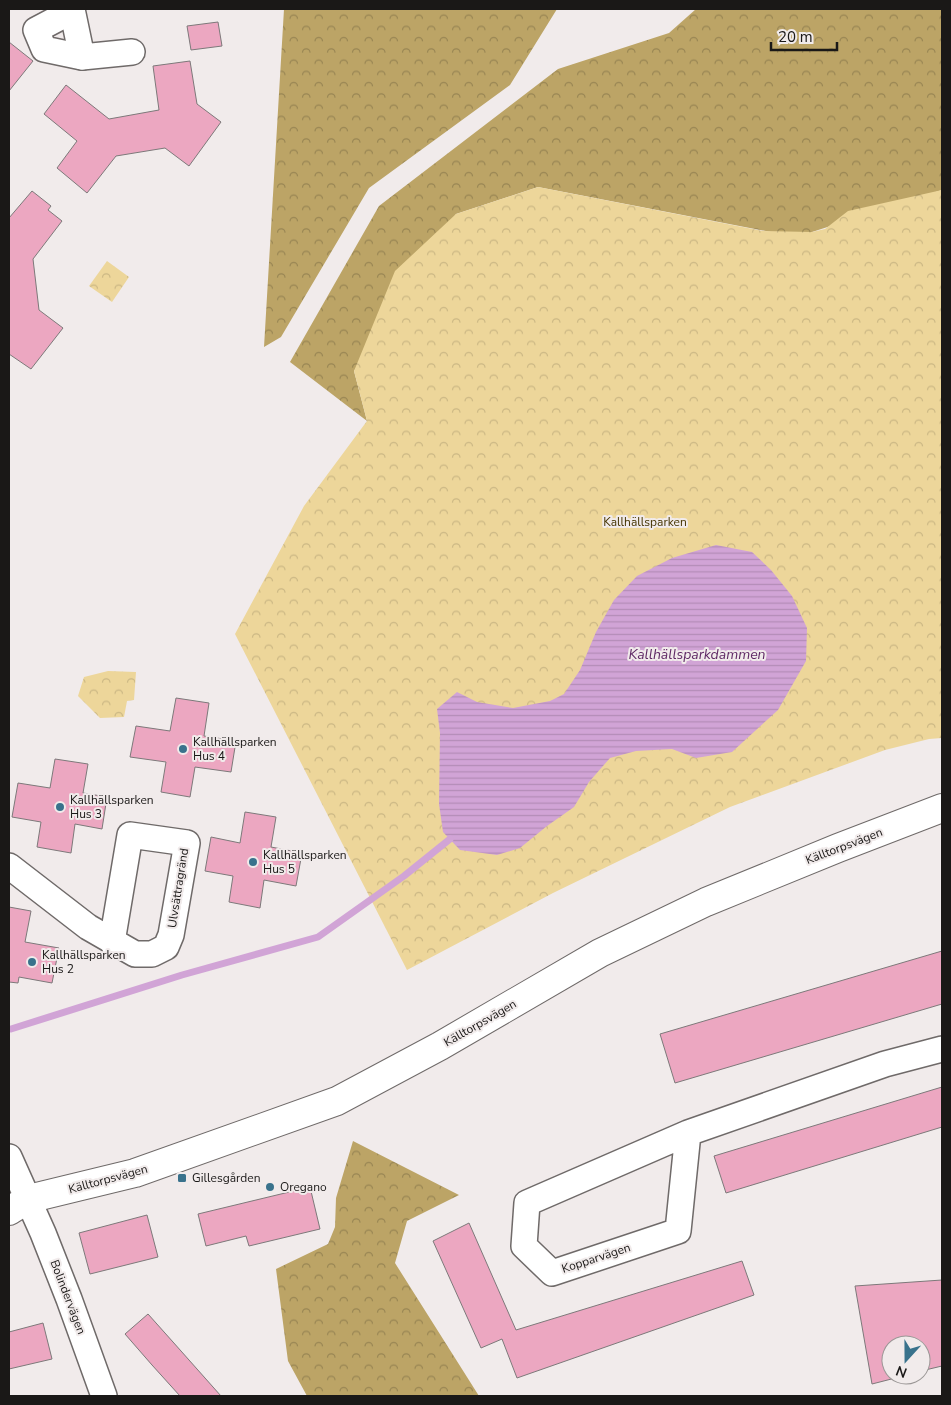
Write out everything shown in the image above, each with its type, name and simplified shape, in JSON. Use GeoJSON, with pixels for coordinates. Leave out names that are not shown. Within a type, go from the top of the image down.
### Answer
{"type":"FeatureCollection","features":[{"type":"Feature","properties":{"kind":"street"},"geometry":{"type":"LineString","coordinates":[[82,57],[72,10],[36,30],[44,49],[82,57],[132,52]]}},
{"type":"Feature","properties":{"kind":"street","name":"Källtorpsvägen"},"geometry":{"type":"LineString","coordinates":[[18,1205],[135,1173],[337,1101],[440,1046],[600,953],[706,902],[942,808]]}},
{"type":"Feature","properties":{"kind":"street","name":"Ulvsättragränd"},"geometry":{"type":"LineString","coordinates":[[9,866],[88,927],[112,942],[135,954],[152,954],[166,947],[171,935],[187,843],[130,835],[112,942]]}},
{"type":"Feature","properties":{"kind":"street","name":"Kopparvägen"},"geometry":{"type":"LineString","coordinates":[[688,1134],[678,1231],[552,1273],[524,1246],[527,1203],[688,1134],[885,1064],[942,1049]]}},
{"type":"Feature","properties":{"kind":"street","name":"Bolindervägen"},"geometry":{"type":"LineString","coordinates":[[9,1157],[18,1205],[69,1299],[104,1396]]}},
{"type":"Feature","properties":{"kind":"green space"},"geometry":{"type":"Polygon","coordinates":[[[284,9],[557,9],[510,85],[369,188],[281,337],[264,347],[284,9]]]}},
{"type":"Feature","properties":{"kind":"green space"},"geometry":{"type":"Polygon","coordinates":[[[696,9],[942,9],[942,190],[812,232],[812,240],[538,187],[456,214],[354,371],[367,421],[290,362],[379,206],[558,69],[669,33],[696,9]]]}},
{"type":"Feature","properties":{"kind":"green space","name":"Kallhällsparken"},"geometry":{"type":"Polygon","coordinates":[[[538,187],[763,231],[812,232],[825,229],[848,211],[942,190],[942,738],[929,739],[885,750],[730,807],[553,893],[407,970],[235,634],[304,506],[367,421],[354,371],[395,271],[456,214],[538,187]]]}},
{"type":"Feature","properties":{"kind":"green space"},"geometry":{"type":"Polygon","coordinates":[[[107,261],[129,277],[112,302],[89,286],[107,261]]]}},
{"type":"Feature","properties":{"kind":"green space"},"geometry":{"type":"Polygon","coordinates":[[[108,671],[136,672],[134,700],[127,701],[124,717],[100,718],[78,696],[84,677],[108,671]]]}},
{"type":"Feature","properties":{"kind":"green space"},"geometry":{"type":"Polygon","coordinates":[[[353,1141],[459,1195],[407,1221],[395,1263],[479,1396],[307,1396],[288,1361],[276,1269],[328,1244],[335,1227],[336,1198],[353,1141]]]}},
{"type":"Feature","properties":{"kind":"water","name":"Kallhällsparkdammen"},"geometry":{"type":"Polygon","coordinates":[[[716,545],[752,552],[771,570],[792,596],[807,628],[806,661],[778,710],[732,752],[696,758],[672,749],[636,751],[610,758],[589,782],[574,807],[520,848],[497,855],[460,850],[443,832],[439,804],[440,733],[437,709],[457,692],[477,702],[513,708],[550,701],[564,694],[580,670],[596,632],[614,600],[637,576],[672,558],[716,545]]]}},
{"type":"Feature","properties":{"kind":"building"},"geometry":{"type":"Polygon","coordinates":[[[218,22],[222,46],[191,50],[187,26],[218,22]]]}},
{"type":"Feature","properties":{"kind":"building"},"geometry":{"type":"Polygon","coordinates":[[[9,42],[33,61],[9,91],[9,42]]]}},
{"type":"Feature","properties":{"kind":"building"},"geometry":{"type":"Polygon","coordinates":[[[190,61],[197,104],[221,122],[189,166],[165,148],[116,156],[87,193],[57,168],[77,141],[44,114],[66,85],[109,119],[159,110],[153,66],[190,61]]]}},
{"type":"Feature","properties":{"kind":"building"},"geometry":{"type":"Polygon","coordinates":[[[32,191],[51,206],[48,210],[62,221],[33,259],[39,310],[63,328],[31,369],[9,354],[9,218],[32,191]]]}},
{"type":"Feature","properties":{"kind":"building","name":"Kallhällsparken Hus 4"},"geometry":{"type":"Polygon","coordinates":[[[176,698],[209,703],[204,736],[236,741],[231,772],[195,767],[190,797],[161,792],[166,762],[130,757],[136,726],[170,731],[176,698]]]}},
{"type":"Feature","properties":{"kind":"building","name":"Kallhällsparken Hus 3"},"geometry":{"type":"Polygon","coordinates":[[[55,759],[88,764],[83,793],[107,797],[102,829],[75,824],[71,853],[37,847],[41,822],[12,817],[18,783],[50,788],[55,759]]]}},
{"type":"Feature","properties":{"kind":"building","name":"Kallhällsparken Hus 5"},"geometry":{"type":"Polygon","coordinates":[[[245,812],[276,817],[271,847],[302,853],[296,886],[264,880],[260,908],[229,902],[233,876],[205,871],[211,837],[240,843],[245,812]]]}},
{"type":"Feature","properties":{"kind":"building","name":"Kallhällsparken Hus 2"},"geometry":{"type":"Polygon","coordinates":[[[9,907],[31,911],[25,942],[59,948],[52,983],[19,977],[18,983],[9,982],[9,907]]]}},
{"type":"Feature","properties":{"kind":"building"},"geometry":{"type":"Polygon","coordinates":[[[942,951],[942,1004],[675,1083],[660,1034],[942,951]]]}},
{"type":"Feature","properties":{"kind":"building"},"geometry":{"type":"Polygon","coordinates":[[[942,1087],[942,1127],[726,1193],[714,1156],[942,1087]]]}},
{"type":"Feature","properties":{"kind":"building"},"geometry":{"type":"Polygon","coordinates":[[[310,1187],[320,1229],[249,1246],[246,1236],[206,1246],[198,1214],[310,1187]]]}},
{"type":"Feature","properties":{"kind":"building"},"geometry":{"type":"Polygon","coordinates":[[[147,1215],[158,1257],[90,1274],[79,1233],[147,1215]]]}},
{"type":"Feature","properties":{"kind":"building"},"geometry":{"type":"Polygon","coordinates":[[[469,1223],[516,1330],[742,1261],[754,1295],[517,1378],[502,1339],[481,1348],[433,1241],[469,1223]]]}},
{"type":"Feature","properties":{"kind":"building"},"geometry":{"type":"Polygon","coordinates":[[[942,1280],[942,1366],[931,1369],[931,1335],[881,1335],[881,1382],[872,1384],[855,1286],[942,1280]]]}},
{"type":"Feature","properties":{"kind":"building"},"geometry":{"type":"Polygon","coordinates":[[[148,1314],[221,1396],[180,1396],[152,1365],[125,1334],[148,1314]]]}},
{"type":"Feature","properties":{"kind":"building"},"geometry":{"type":"Polygon","coordinates":[[[43,1323],[52,1359],[9,1369],[9,1332],[43,1323]]]}},
{"type":"Feature","properties":{"kind":"waterway"},"geometry":{"type":"LineString","coordinates":[[11,1029],[182,975],[318,937],[404,876],[450,839]]}},
{"type":"Feature","properties":{"kind":"place","name":"Kallhällsparken Hus 4"},"geometry":{"type":"Point","coordinates":[183,749]}},
{"type":"Feature","properties":{"kind":"place","name":"Kallhällsparken Hus 3"},"geometry":{"type":"Point","coordinates":[60,807]}},
{"type":"Feature","properties":{"kind":"place","name":"Kallhällsparken Hus 5"},"geometry":{"type":"Point","coordinates":[253,862]}},
{"type":"Feature","properties":{"kind":"place","name":"Kallhällsparken Hus 2"},"geometry":{"type":"Point","coordinates":[32,962]}},
{"type":"Feature","properties":{"kind":"place","name":"Gillesgården"},"geometry":{"type":"Point","coordinates":[182,1178]}},
{"type":"Feature","properties":{"kind":"place","name":"Oregano"},"geometry":{"type":"Point","coordinates":[270,1187]}}]}
